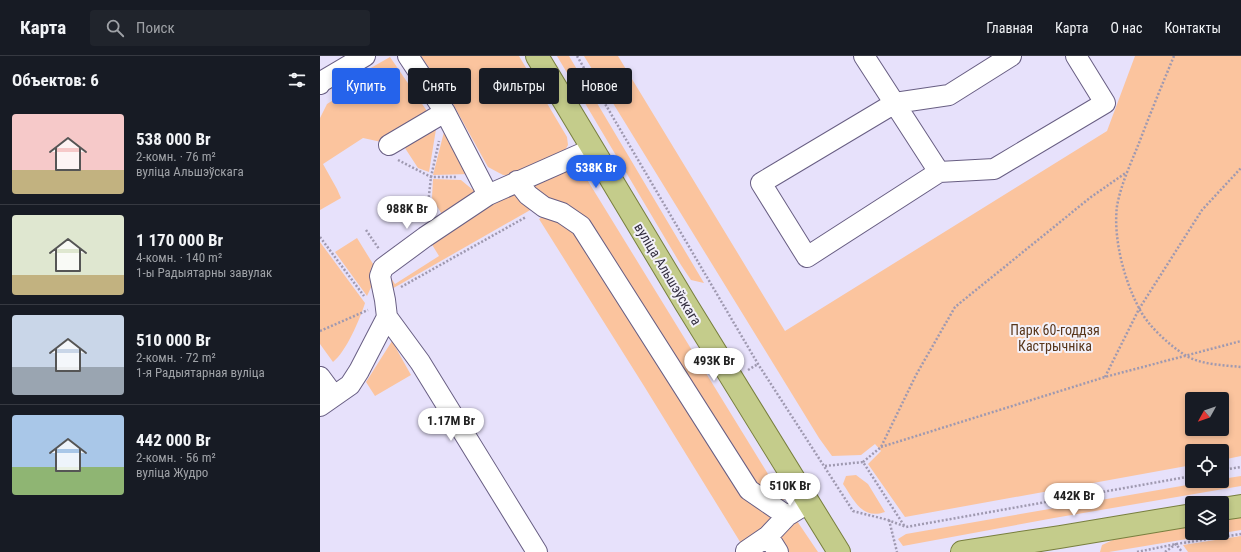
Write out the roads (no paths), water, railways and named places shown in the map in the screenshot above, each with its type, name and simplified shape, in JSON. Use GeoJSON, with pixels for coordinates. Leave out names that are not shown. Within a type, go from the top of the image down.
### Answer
{"type":"FeatureCollection","features":[{"type":"Feature","properties":{"kind":"main road","name":"вуліца Альшэўскага"},"geometry":{"type":"LineString","coordinates":[[537,56],[592,149],[839,552]]}},
{"type":"Feature","properties":{"kind":"main road"},"geometry":{"type":"LineString","coordinates":[[1229,508],[1241,506]]}},
{"type":"Feature","properties":{"kind":"main road"},"geometry":{"type":"LineString","coordinates":[[962,552],[1185,515]]}},
{"type":"Feature","properties":{"kind":"street"},"geometry":{"type":"LineString","coordinates":[[320,84],[365,56]]}},
{"type":"Feature","properties":{"kind":"street"},"geometry":{"type":"LineString","coordinates":[[408,56],[445,112],[488,195]]}},
{"type":"Feature","properties":{"kind":"street"},"geometry":{"type":"LineString","coordinates":[[864,56],[939,172]]}},
{"type":"Feature","properties":{"kind":"street"},"geometry":{"type":"LineString","coordinates":[[1011,56],[949,95],[895,103],[761,183],[808,258],[939,172],[994,169],[1105,103],[1076,56]]}},
{"type":"Feature","properties":{"kind":"street"},"geometry":{"type":"LineString","coordinates":[[393,152],[445,112]]}},
{"type":"Feature","properties":{"kind":"street"},"geometry":{"type":"LineString","coordinates":[[320,377],[327,401],[350,385],[359,371],[382,308],[380,276],[383,268],[425,237],[488,195],[592,149]]}},
{"type":"Feature","properties":{"kind":"street"},"geometry":{"type":"LineString","coordinates":[[518,181],[528,195],[544,207],[562,214],[581,226],[749,490],[787,516]]}},
{"type":"Feature","properties":{"kind":"street"},"geometry":{"type":"LineString","coordinates":[[382,308],[420,362],[537,552]]}},
{"type":"Feature","properties":{"kind":"street"},"geometry":{"type":"LineString","coordinates":[[746,551],[773,544],[787,516],[808,503]]}},
{"type":"Feature","properties":{"kind":"park label","name":"Парк 60-годдзя Кастрычніка"},"geometry":{"type":"Point","coordinates":[1055,338]}}]}
